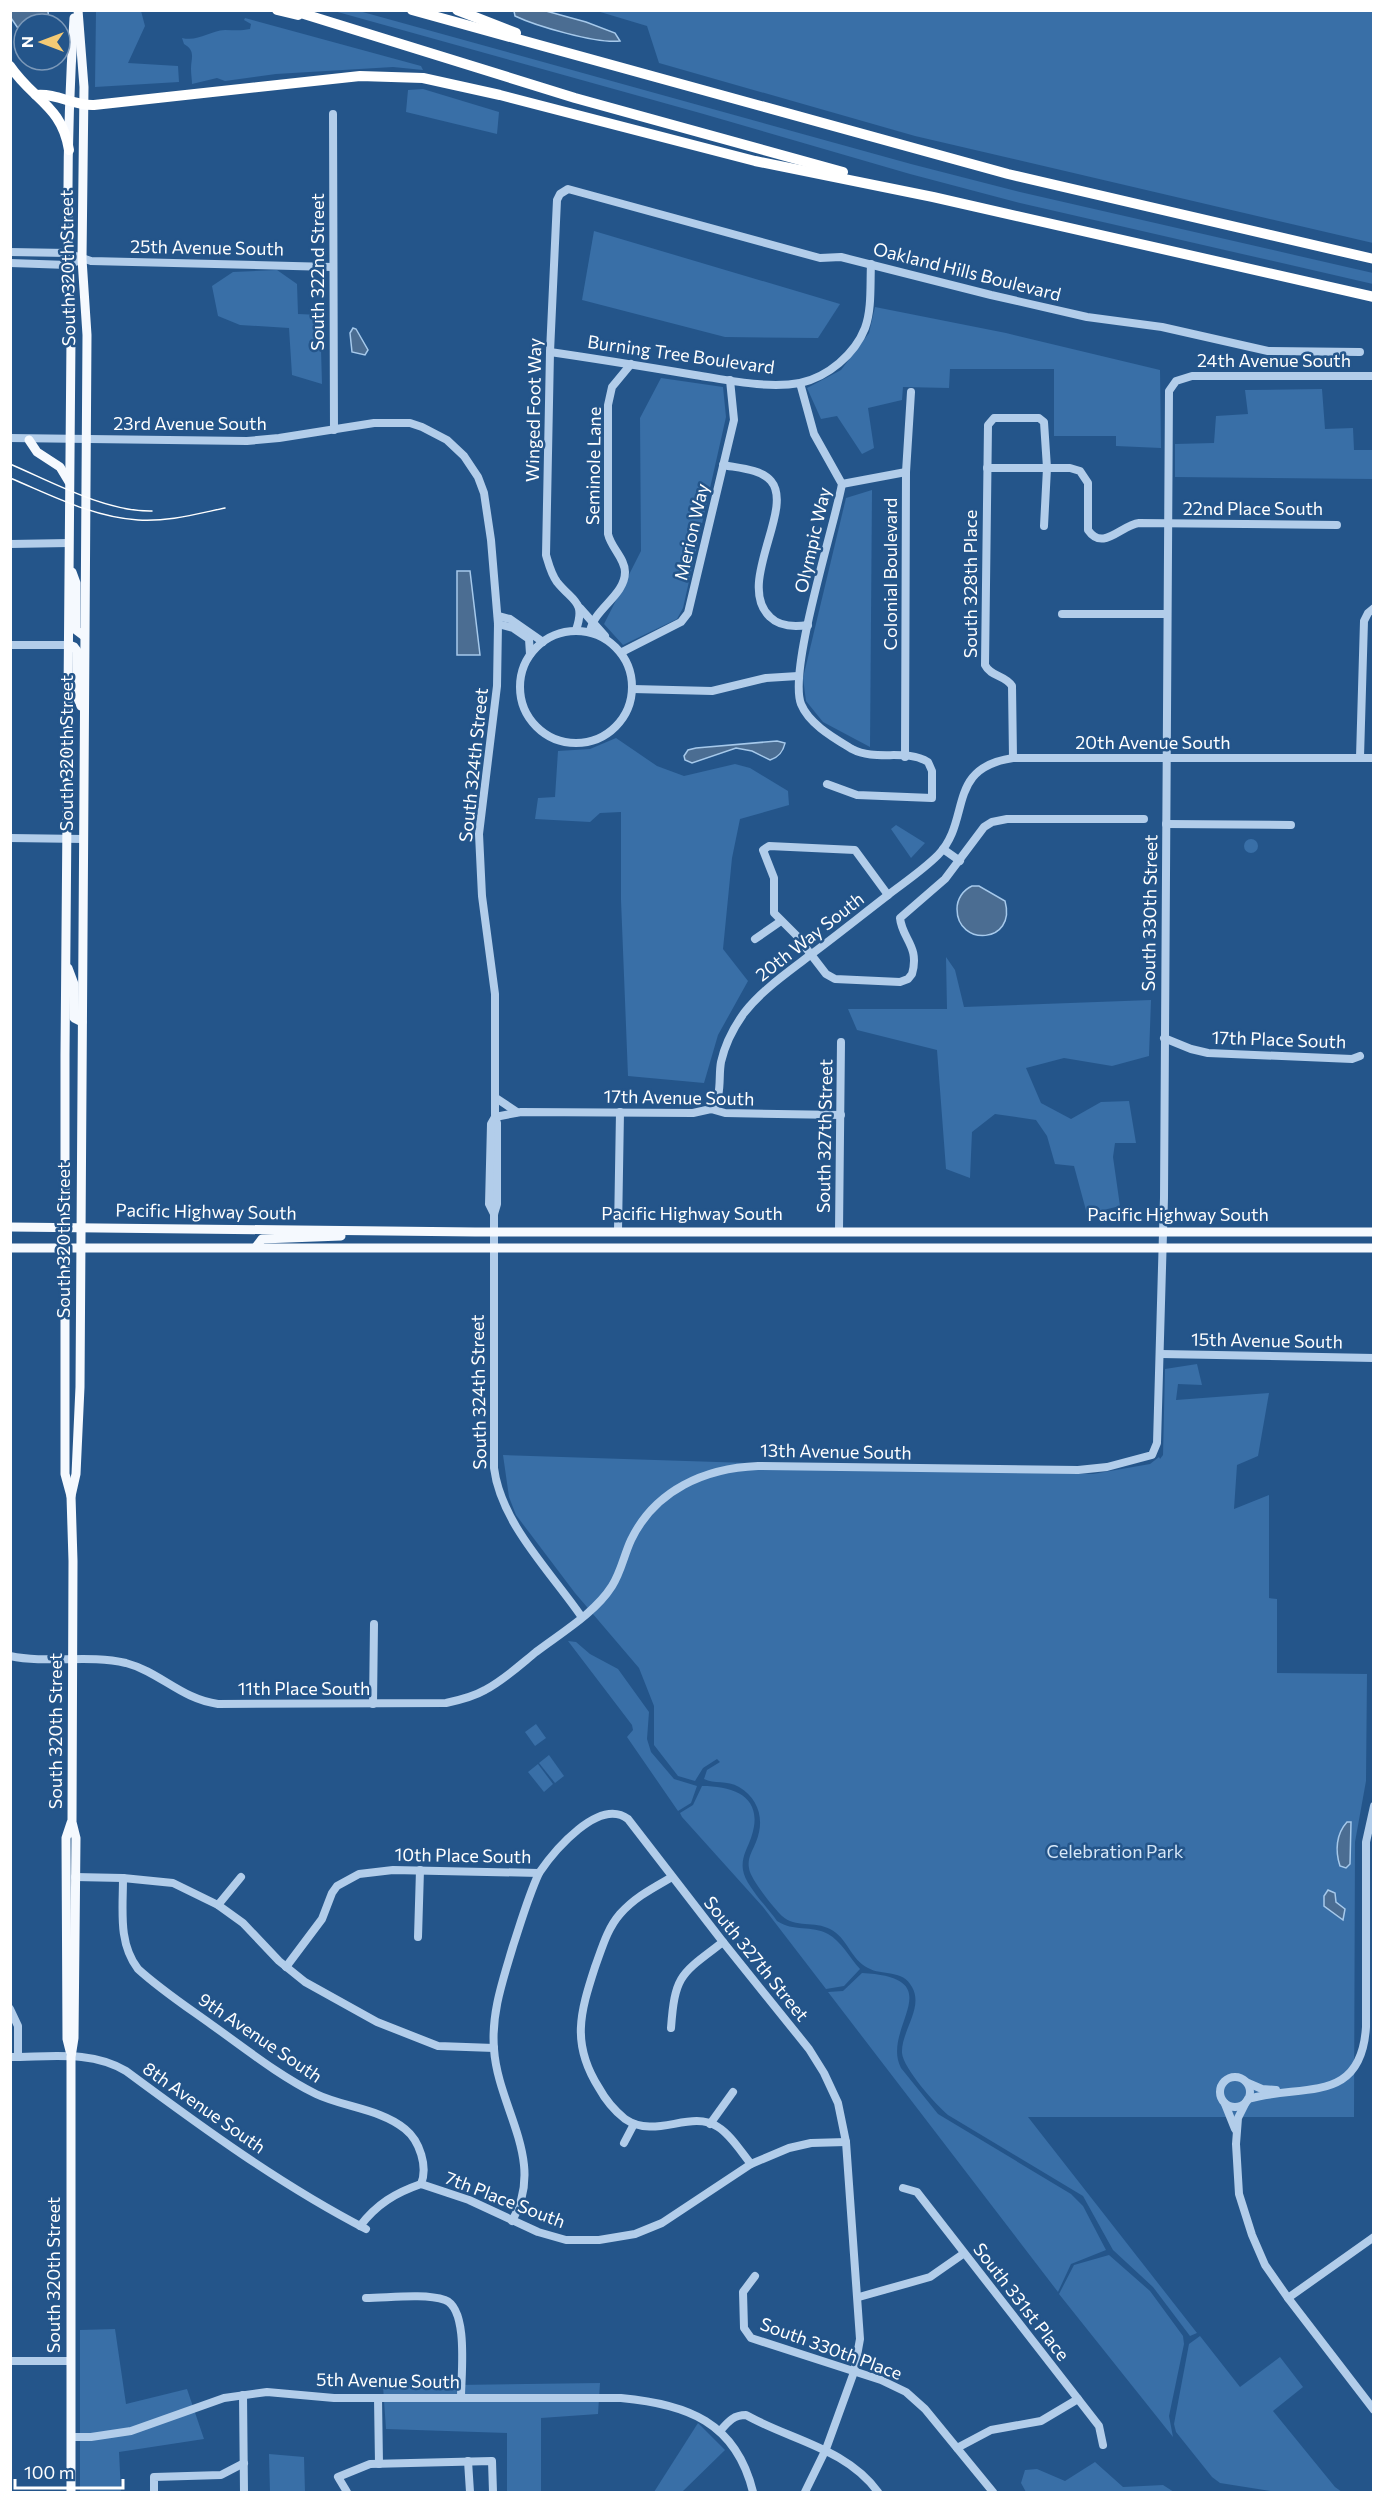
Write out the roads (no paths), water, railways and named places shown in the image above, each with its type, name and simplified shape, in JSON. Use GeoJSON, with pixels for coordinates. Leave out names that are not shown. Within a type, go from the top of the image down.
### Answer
{"type":"FeatureCollection","features":[{"type":"Feature","properties":{"kind":"highway"},"geometry":{"type":"LineString","coordinates":[[277,10],[327,22]]}},
{"type":"Feature","properties":{"kind":"highway"},"geometry":{"type":"LineString","coordinates":[[291,10],[575,98],[933,197]]}},
{"type":"Feature","properties":{"kind":"highway"},"geometry":{"type":"LineString","coordinates":[[412,10],[1008,174],[1374,259]]}},
{"type":"Feature","properties":{"kind":"highway"},"geometry":{"type":"LineString","coordinates":[[457,10],[581,57]]}},
{"type":"Feature","properties":{"kind":"highway"},"geometry":{"type":"LineString","coordinates":[[10,66],[29,90],[62,124],[69,150]]}},
{"type":"Feature","properties":{"kind":"highway"},"geometry":{"type":"LineString","coordinates":[[36,95],[46,94],[83,105],[360,76],[423,78],[755,160],[933,197],[1374,297]]}},
{"type":"Feature","properties":{"kind":"main road","name":"South 320th Street"},"geometry":{"type":"LineString","coordinates":[[71,2056],[67,2039],[66,1838],[71,1825],[73,1660],[70,1496],[65,1474],[64,1419],[71,337],[68,265],[69,99],[76,10]]}},
{"type":"Feature","properties":{"kind":"main road","name":"South 320th Street"},"geometry":{"type":"LineString","coordinates":[[70,1496],[75,1484],[80,1387],[87,335],[82,259],[84,70],[76,10]]}},
{"type":"Feature","properties":{"kind":"main road"},"geometry":{"type":"LineString","coordinates":[[28,440],[37,452],[60,466],[70,485]]}},
{"type":"Feature","properties":{"kind":"main road"},"geometry":{"type":"LineString","coordinates":[[69,561],[76,583],[76,630],[84,636]]}},
{"type":"Feature","properties":{"kind":"main road"},"geometry":{"type":"LineString","coordinates":[[69,645],[77,651],[77,696],[83,714]]}},
{"type":"Feature","properties":{"kind":"main road"},"geometry":{"type":"LineString","coordinates":[[66,963],[74,984],[74,1018],[81,1022]]}},
{"type":"Feature","properties":{"kind":"main road","name":"Pacific Highway South"},"geometry":{"type":"LineString","coordinates":[[10,1227],[360,1231],[1374,1232]]}},
{"type":"Feature","properties":{"kind":"main road"},"geometry":{"type":"LineString","coordinates":[[256,1247],[262,1239],[343,1236],[360,1231]]}},
{"type":"Feature","properties":{"kind":"main road","name":"Pacific Highway South"},"geometry":{"type":"LineString","coordinates":[[10,1248],[1374,1248]]}},
{"type":"Feature","properties":{"kind":"main road"},"geometry":{"type":"LineString","coordinates":[[64,1419],[70,1431],[70,1463],[76,1470]]}},
{"type":"Feature","properties":{"kind":"main road","name":"South 320th Street"},"geometry":{"type":"LineString","coordinates":[[71,1825],[76,1838],[74,2038],[71,2056],[71,2493]]}},
{"type":"Feature","properties":{"kind":"main road"},"geometry":{"type":"LineString","coordinates":[[67,1906],[71,1912],[71,1952],[74,1970]]}},
{"type":"Feature","properties":{"kind":"street","name":"South 322nd Street"},"geometry":{"type":"LineString","coordinates":[[333,114],[334,430]]}},
{"type":"Feature","properties":{"kind":"street","name":"Oakland Hills Boulevard"},"geometry":{"type":"LineString","coordinates":[[573,189],[820,258],[841,257],[1087,317],[1162,327],[1268,351],[1360,352]]}},
{"type":"Feature","properties":{"kind":"street","name":"Winged Foot Way"},"geometry":{"type":"LineString","coordinates":[[573,189],[564,191],[557,200],[550,351],[546,555],[553,576],[608,640]]}},
{"type":"Feature","properties":{"kind":"street"},"geometry":{"type":"LineString","coordinates":[[10,252],[68,253],[82,259]]}},
{"type":"Feature","properties":{"kind":"street"},"geometry":{"type":"LineString","coordinates":[[10,263],[68,265],[82,259]]}},
{"type":"Feature","properties":{"kind":"street","name":"25th Avenue South"},"geometry":{"type":"LineString","coordinates":[[82,259],[185,265],[332,267]]}},
{"type":"Feature","properties":{"kind":"street","name":"Burning Tree Boulevard"},"geometry":{"type":"LineString","coordinates":[[550,351],[750,383],[800,383],[825,374],[842,360],[858,341],[865,328],[869,312],[871,264]]}},
{"type":"Feature","properties":{"kind":"street","name":"Seminole Lane"},"geometry":{"type":"LineString","coordinates":[[590,632],[592,621],[621,586],[625,574],[624,565],[610,543],[608,534],[608,405],[612,387],[631,364]]}},
{"type":"Feature","properties":{"kind":"street","name":"24th Avenue South"},"geometry":{"type":"LineString","coordinates":[[1176,381],[1186,377],[1205,376],[1374,376]]}},
{"type":"Feature","properties":{"kind":"street","name":"Merion Way"},"geometry":{"type":"LineString","coordinates":[[622,652],[685,619],[700,566],[734,420],[730,380]]}},
{"type":"Feature","properties":{"kind":"street","name":"South 330th Street"},"geometry":{"type":"LineString","coordinates":[[1156,1447],[1161,1354],[1169,524],[1168,415],[1169,391],[1176,381]]}},
{"type":"Feature","properties":{"kind":"street","name":"Olympic Way"},"geometry":{"type":"LineString","coordinates":[[800,383],[814,434],[842,484],[798,676],[802,705],[825,731],[864,754],[905,756]]}},
{"type":"Feature","properties":{"kind":"street","name":"Colonial Boulevard"},"geometry":{"type":"LineString","coordinates":[[905,756],[906,472],[911,392]]}},
{"type":"Feature","properties":{"kind":"street"},"geometry":{"type":"LineString","coordinates":[[1044,526],[1047,468],[1044,422],[1039,418],[1000,416],[994,418],[988,425],[987,468],[1047,468]]}},
{"type":"Feature","properties":{"kind":"street","name":"23rd Avenue South"},"geometry":{"type":"LineString","coordinates":[[10,438],[247,441],[374,423],[397,422],[422,427],[438,434]]}},
{"type":"Feature","properties":{"kind":"street","name":"South 324th Street"},"geometry":{"type":"LineString","coordinates":[[438,434],[458,450],[473,468],[484,493],[498,620],[497,686],[479,834],[482,896],[495,994],[495,1117],[491,1124],[489,1204],[494,1214],[493,1440],[496,1484],[507,1513],[581,1616]]}},
{"type":"Feature","properties":{"kind":"street"},"geometry":{"type":"LineString","coordinates":[[723,465],[763,476],[770,480],[775,489],[776,500],[758,583],[760,603],[771,619],[779,624],[790,627],[808,625]]}},
{"type":"Feature","properties":{"kind":"street","name":"South 328th Place"},"geometry":{"type":"LineString","coordinates":[[987,468],[986,665],[989,671],[1007,680],[1012,686],[1013,758]]}},
{"type":"Feature","properties":{"kind":"street","name":"22nd Place South"},"geometry":{"type":"LineString","coordinates":[[1047,468],[1072,468],[1082,472],[1088,483],[1087,526],[1094,536],[1105,539],[1112,538],[1133,524],[1337,525]]}},
{"type":"Feature","properties":{"kind":"street"},"geometry":{"type":"LineString","coordinates":[[842,484],[906,472]]}},
{"type":"Feature","properties":{"kind":"street"},"geometry":{"type":"LineString","coordinates":[[10,544],[69,543]]}},
{"type":"Feature","properties":{"kind":"street"},"geometry":{"type":"LineString","coordinates":[[576,630],[580,608]]}},
{"type":"Feature","properties":{"kind":"street"},"geometry":{"type":"LineString","coordinates":[[1360,758],[1364,621],[1372,609]]}},
{"type":"Feature","properties":{"kind":"street"},"geometry":{"type":"LineString","coordinates":[[1062,614],[1167,614]]}},
{"type":"Feature","properties":{"kind":"street"},"geometry":{"type":"LineString","coordinates":[[498,620],[510,619],[543,642]]}},
{"type":"Feature","properties":{"kind":"street"},"geometry":{"type":"LineString","coordinates":[[498,620],[529,639],[530,654]]}},
{"type":"Feature","properties":{"kind":"street"},"geometry":{"type":"LineString","coordinates":[[576,630],[590,632],[608,640],[622,652],[631,672],[633,689],[623,718],[616,727],[590,742],[567,742],[545,734],[530,719],[520,695],[521,674],[530,654],[543,642],[557,633],[576,630]]}},
{"type":"Feature","properties":{"kind":"street"},"geometry":{"type":"LineString","coordinates":[[10,645],[69,645]]}},
{"type":"Feature","properties":{"kind":"street"},"geometry":{"type":"LineString","coordinates":[[633,689],[712,691],[766,678],[798,676]]}},
{"type":"Feature","properties":{"kind":"street"},"geometry":{"type":"LineString","coordinates":[[827,784],[857,795],[932,798],[930,764],[920,758],[905,756]]}},
{"type":"Feature","properties":{"kind":"street","name":"20th Avenue South"},"geometry":{"type":"LineString","coordinates":[[958,809],[964,789],[976,775],[990,765],[1013,758],[1374,758]]}},
{"type":"Feature","properties":{"kind":"street","name":"20th Way South"},"geometry":{"type":"LineString","coordinates":[[711,1109],[718,1098],[723,1054],[738,1022],[759,997],[915,875],[943,849],[951,834],[958,809]]}},
{"type":"Feature","properties":{"kind":"street"},"geometry":{"type":"LineString","coordinates":[[888,895],[855,850],[768,846],[764,849],[763,855],[774,878],[774,913],[796,935],[827,975],[836,979],[900,981],[908,979],[914,970],[914,952],[900,918],[939,885],[960,861],[984,827],[1000,820],[1144,819]]}},
{"type":"Feature","properties":{"kind":"street"},"geometry":{"type":"LineString","coordinates":[[1166,824],[1291,825]]}},
{"type":"Feature","properties":{"kind":"street"},"geometry":{"type":"LineString","coordinates":[[10,838],[83,839]]}},
{"type":"Feature","properties":{"kind":"street"},"geometry":{"type":"LineString","coordinates":[[943,849],[960,861]]}},
{"type":"Feature","properties":{"kind":"street"},"geometry":{"type":"LineString","coordinates":[[755,939],[781,921]]}},
{"type":"Feature","properties":{"kind":"street","name":"17th Place South"},"geometry":{"type":"LineString","coordinates":[[1164,1038],[1199,1052],[1208,1053],[1352,1059],[1360,1056]]}},
{"type":"Feature","properties":{"kind":"street","name":"South 327th Street"},"geometry":{"type":"LineString","coordinates":[[839,1230],[841,1042]]}},
{"type":"Feature","properties":{"kind":"street"},"geometry":{"type":"LineString","coordinates":[[495,1098],[517,1112]]}},
{"type":"Feature","properties":{"kind":"street","name":"17th Avenue South"},"geometry":{"type":"LineString","coordinates":[[495,1117],[506,1117],[517,1112],[698,1113],[711,1109],[725,1113],[841,1115]]}},
{"type":"Feature","properties":{"kind":"street"},"geometry":{"type":"LineString","coordinates":[[618,1230],[620,1113]]}},
{"type":"Feature","properties":{"kind":"street","name":"15th Avenue South"},"geometry":{"type":"LineString","coordinates":[[1161,1354],[1374,1358]]}},
{"type":"Feature","properties":{"kind":"street","name":"13th Avenue South"},"geometry":{"type":"LineString","coordinates":[[581,1616],[612,1587],[631,1540],[649,1513],[676,1488],[708,1473],[726,1468],[758,1466],[1097,1469],[1147,1458],[1156,1447]]}},
{"type":"Feature","properties":{"kind":"street","name":"11th Place South"},"geometry":{"type":"LineString","coordinates":[[10,1656],[26,1659],[127,1663],[152,1674],[184,1695],[216,1704],[436,1704],[472,1696],[501,1680],[581,1616]]}},
{"type":"Feature","properties":{"kind":"street"},"geometry":{"type":"LineString","coordinates":[[373,1704],[374,1624]]}},
{"type":"Feature","properties":{"kind":"street"},"geometry":{"type":"LineString","coordinates":[[1225,2103],[1235,2107],[1262,2096],[1320,2090],[1335,2084],[1352,2071],[1363,2051],[1366,2027],[1370,1886],[1367,1836],[1374,1806]]}},
{"type":"Feature","properties":{"kind":"street","name":"South 327th Street"},"geometry":{"type":"LineString","coordinates":[[614,1812],[628,1819],[791,2026],[824,2073],[838,2103],[846,2142],[853,2251],[859,2297]]}},
{"type":"Feature","properties":{"kind":"street","name":"10th Place South"},"geometry":{"type":"LineString","coordinates":[[286,1967],[322,1919],[337,1886],[359,1874],[385,1870],[539,1873],[555,1852],[594,1818],[614,1812]]}},
{"type":"Feature","properties":{"kind":"street"},"geometry":{"type":"LineString","coordinates":[[418,1937],[420,1870]]}},
{"type":"Feature","properties":{"kind":"street"},"geometry":{"type":"LineString","coordinates":[[512,2221],[524,2195],[524,2172],[520,2141],[502,2089],[494,2048],[498,2000],[526,1905],[539,1873]]}},
{"type":"Feature","properties":{"kind":"street"},"geometry":{"type":"LineString","coordinates":[[75,1876],[173,1883],[218,1905],[252,1930],[286,1967],[328,1996],[414,2038],[450,2047],[494,2048]]}},
{"type":"Feature","properties":{"kind":"street"},"geometry":{"type":"LineString","coordinates":[[218,1905],[242,1877]]}},
{"type":"Feature","properties":{"kind":"street"},"geometry":{"type":"LineString","coordinates":[[672,1877],[646,1891],[626,1907],[615,1921],[605,1941],[582,2011],[580,2046],[591,2076],[601,2093],[617,2112],[634,2124],[654,2128],[687,2122],[710,2124],[723,2131],[751,2164]]}},
{"type":"Feature","properties":{"kind":"street","name":"9th Avenue South"},"geometry":{"type":"LineString","coordinates":[[123,1878],[124,1942],[131,1960],[148,1978],[294,2083],[325,2098],[376,2115],[405,2129],[415,2141],[422,2157],[424,2172],[421,2184]]}},
{"type":"Feature","properties":{"kind":"street"},"geometry":{"type":"LineString","coordinates":[[671,2028],[676,1988],[690,1968],[723,1942]]}},
{"type":"Feature","properties":{"kind":"street"},"geometry":{"type":"LineString","coordinates":[[10,2009],[18,2026],[14,2057]]}},
{"type":"Feature","properties":{"kind":"street","name":"8th Avenue South"},"geometry":{"type":"LineString","coordinates":[[14,2057],[97,2058],[119,2067],[215,2137],[339,2216],[363,2228]]}},
{"type":"Feature","properties":{"kind":"street"},"geometry":{"type":"LineString","coordinates":[[1236,2133],[1230,2111],[1220,2092],[1224,2082],[1235,2077],[1262,2089],[1301,2093]]}},
{"type":"Feature","properties":{"kind":"street"},"geometry":{"type":"LineString","coordinates":[[1245,2081],[1250,2092],[1238,2118],[1236,2133],[1239,2194],[1265,2265],[1374,2410]]}},
{"type":"Feature","properties":{"kind":"street"},"geometry":{"type":"LineString","coordinates":[[710,2124],[734,2091]]}},
{"type":"Feature","properties":{"kind":"street"},"geometry":{"type":"LineString","coordinates":[[624,2143],[634,2124]]}},
{"type":"Feature","properties":{"kind":"street","name":"7th Place South"},"geometry":{"type":"LineString","coordinates":[[363,2228],[378,2204],[421,2184],[469,2200],[538,2232],[566,2240],[618,2238],[662,2223],[751,2164],[804,2144],[846,2142]]}},
{"type":"Feature","properties":{"kind":"street","name":"South 331st Place"},"geometry":{"type":"LineString","coordinates":[[903,2188],[917,2192],[1099,2426],[1102,2445]]}},
{"type":"Feature","properties":{"kind":"street"},"geometry":{"type":"LineString","coordinates":[[1288,2298],[1374,2237]]}},
{"type":"Feature","properties":{"kind":"street"},"geometry":{"type":"LineString","coordinates":[[805,2493],[826,2449],[854,2372],[860,2339],[859,2297],[930,2277],[963,2254]]}},
{"type":"Feature","properties":{"kind":"street","name":"South 330th Place"},"geometry":{"type":"LineString","coordinates":[[755,2276],[743,2292],[744,2328],[751,2338],[888,2383],[906,2392],[925,2409],[993,2493]]}},
{"type":"Feature","properties":{"kind":"street"},"geometry":{"type":"LineString","coordinates":[[366,2298],[414,2297],[446,2300],[453,2305],[458,2312],[461,2328],[461,2397]]}},
{"type":"Feature","properties":{"kind":"street"},"geometry":{"type":"LineString","coordinates":[[10,2361],[71,2361]]}},
{"type":"Feature","properties":{"kind":"street","name":"5th Avenue South"},"geometry":{"type":"LineString","coordinates":[[71,2437],[102,2436],[131,2431],[224,2398],[267,2392],[334,2398],[599,2397],[646,2400],[680,2408],[709,2421],[720,2431],[745,2467],[753,2493]]}},
{"type":"Feature","properties":{"kind":"street"},"geometry":{"type":"LineString","coordinates":[[243,2394],[244,2493]]}},
{"type":"Feature","properties":{"kind":"street"},"geometry":{"type":"LineString","coordinates":[[378,2398],[379,2463]]}},
{"type":"Feature","properties":{"kind":"street"},"geometry":{"type":"LineString","coordinates":[[957,2448],[991,2430],[1041,2421],[1078,2399]]}},
{"type":"Feature","properties":{"kind":"street"},"geometry":{"type":"LineString","coordinates":[[720,2431],[730,2419],[738,2415],[746,2415],[826,2449],[857,2472],[878,2493]]}},
{"type":"Feature","properties":{"kind":"street"},"geometry":{"type":"LineString","coordinates":[[468,2461],[470,2493]]}},
{"type":"Feature","properties":{"kind":"street"},"geometry":{"type":"LineString","coordinates":[[347,2493],[338,2477],[366,2465],[468,2461],[492,2461],[493,2493]]}},
{"type":"Feature","properties":{"kind":"street"},"geometry":{"type":"LineString","coordinates":[[154,2493],[154,2477],[221,2475],[244,2463]]}},
{"type":"Feature","properties":{"kind":"tram line"},"geometry":{"type":"LineString","coordinates":[[10,464],[61,487],[116,507],[152,511]]}},
{"type":"Feature","properties":{"kind":"tram line"},"geometry":{"type":"LineString","coordinates":[[10,478],[88,510],[121,518],[160,520],[225,508]]}},
{"type":"Feature","properties":{"kind":"park label","name":"Celebration Park"},"geometry":{"type":"Point","coordinates":[1115,1852]}}]}
